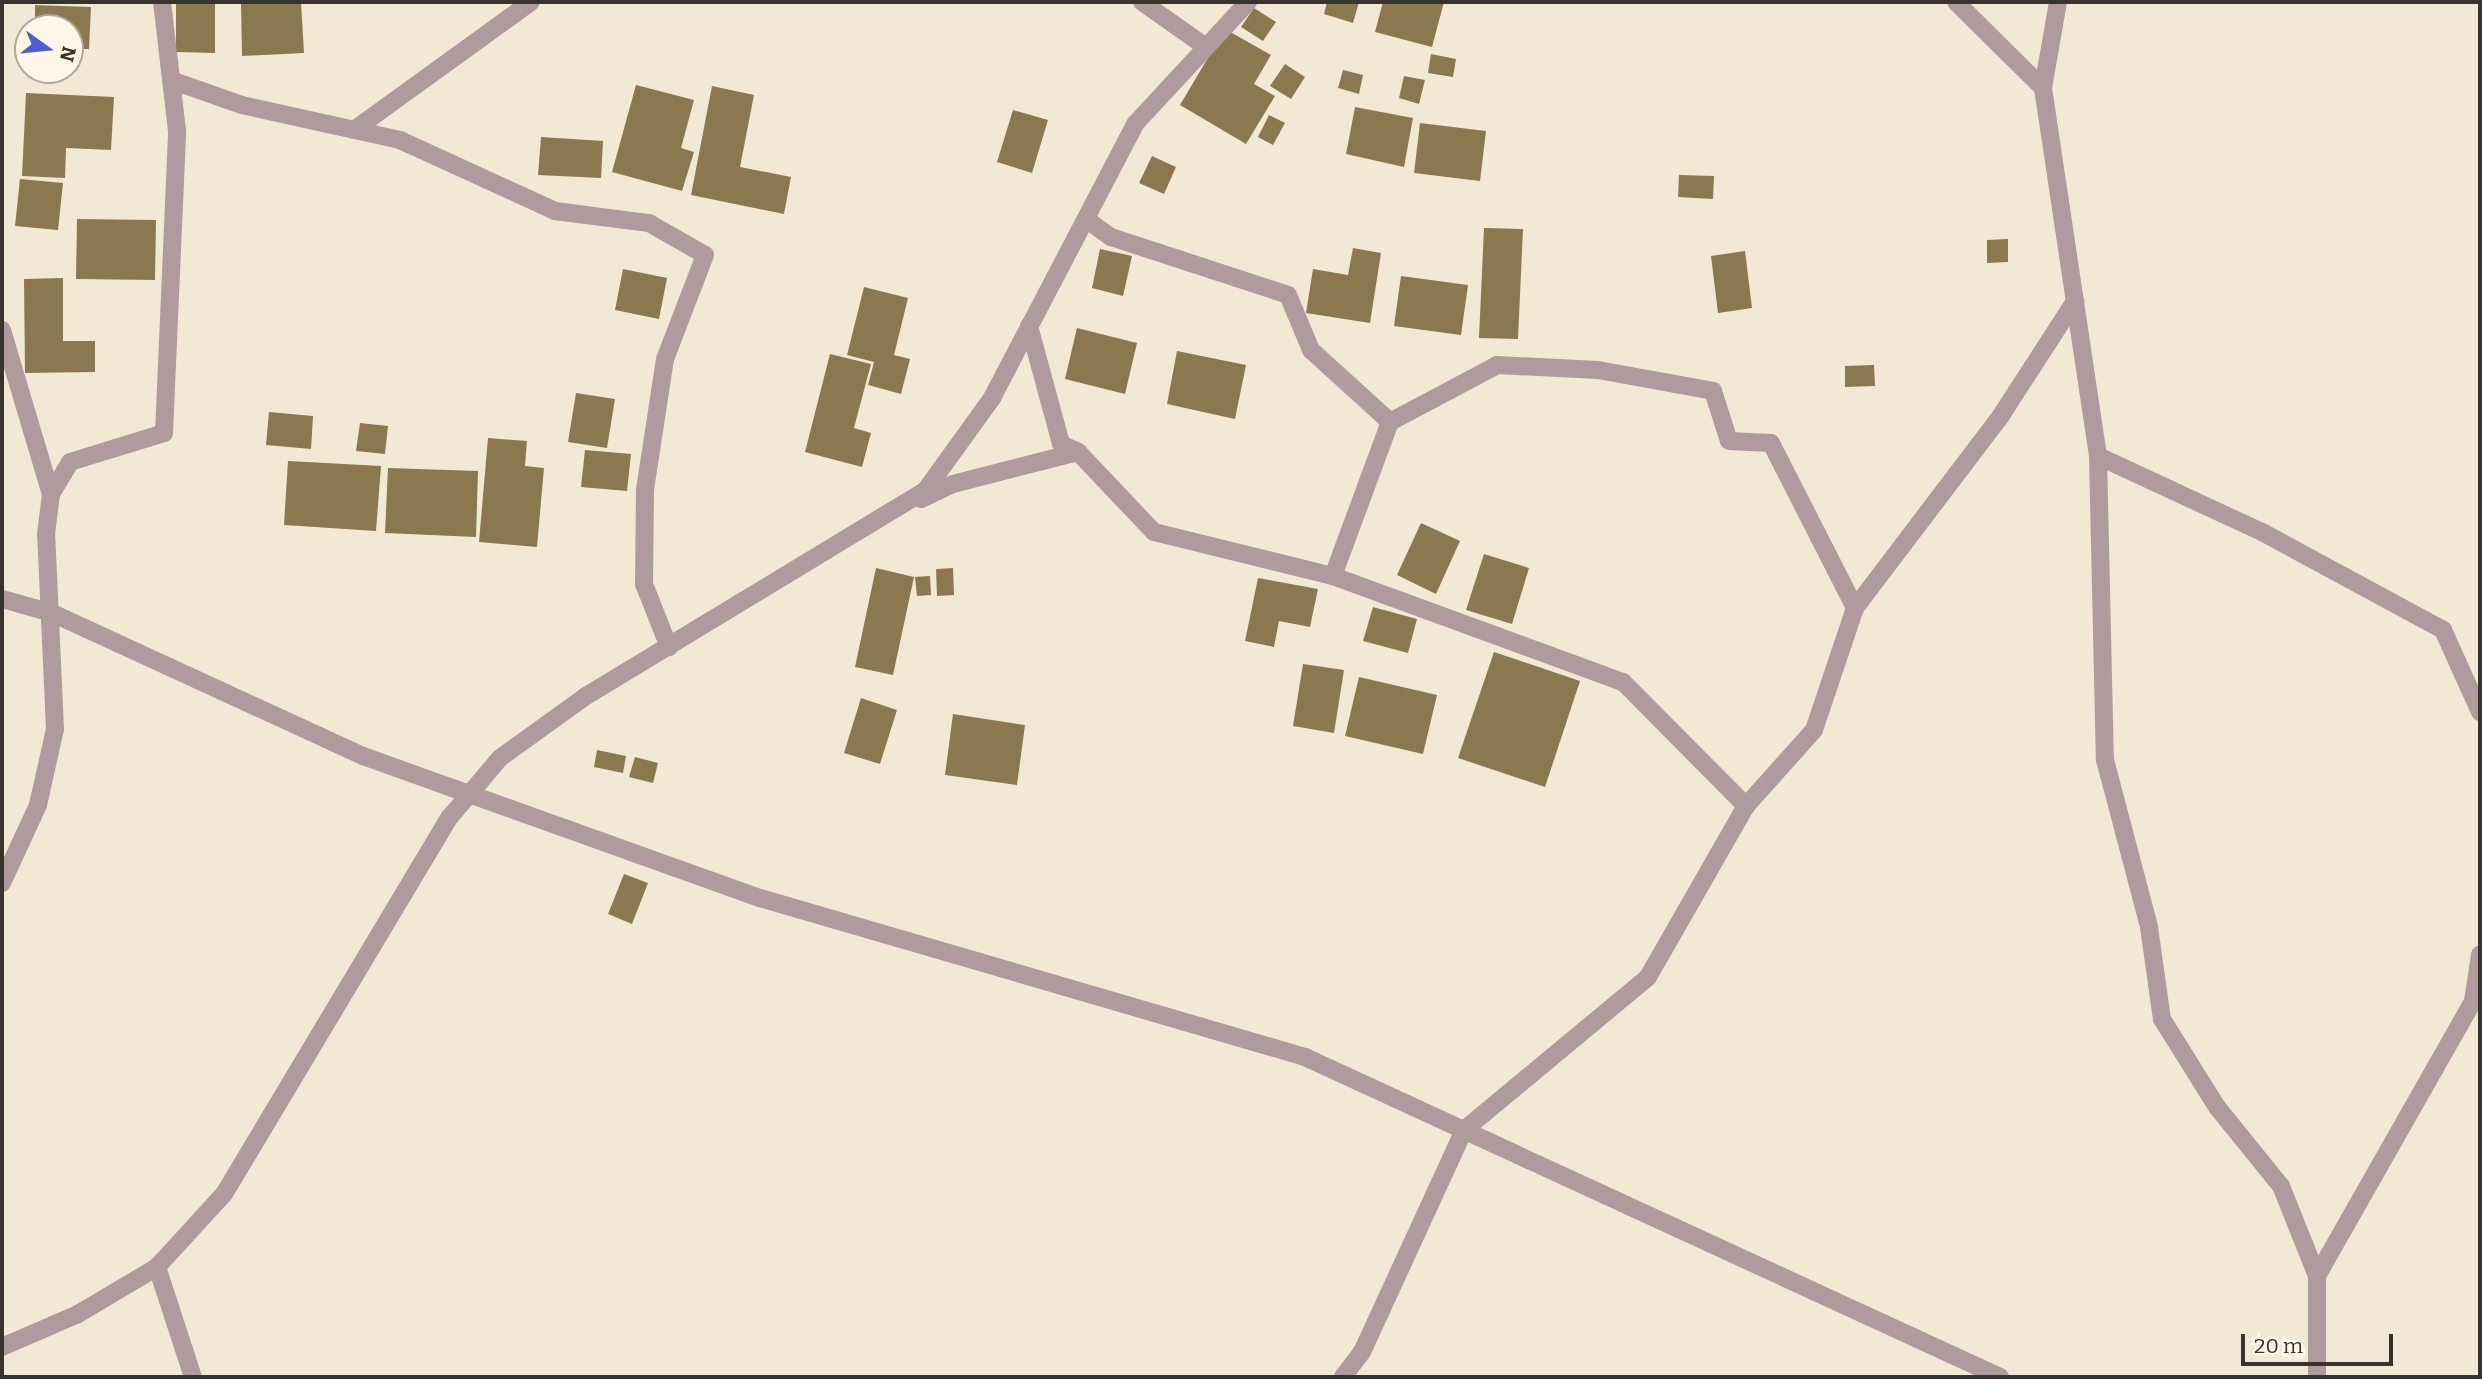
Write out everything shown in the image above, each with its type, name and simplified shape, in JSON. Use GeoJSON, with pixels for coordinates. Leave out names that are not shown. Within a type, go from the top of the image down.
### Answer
{"type":"FeatureCollection","features":[{"type":"Feature","properties":{"kind":"street"},"geometry":{"type":"LineString","coordinates":[[2,883],[38,805],[55,729],[52,613],[46,534],[51,494],[70,462],[164,433],[175,245],[171,80],[162,2]]}},
{"type":"Feature","properties":{"kind":"street"},"geometry":{"type":"LineString","coordinates":[[354,130],[531,2]]}},
{"type":"Feature","properties":{"kind":"street"},"geometry":{"type":"LineString","coordinates":[[1142,2],[1206,47]]}},
{"type":"Feature","properties":{"kind":"street"},"geometry":{"type":"LineString","coordinates":[[902,509],[951,459],[1029,326],[1136,123],[1248,2]]}},
{"type":"Feature","properties":{"kind":"street"},"geometry":{"type":"LineString","coordinates":[[1956,2],[2043,88]]}},
{"type":"Feature","properties":{"kind":"street"},"geometry":{"type":"LineString","coordinates":[[2058,2],[2043,88],[2098,456],[2105,760],[2149,927],[2162,1019],[2217,1107],[2281,1186],[2317,1276],[2317,1377]]}},
{"type":"Feature","properties":{"kind":"street"},"geometry":{"type":"LineString","coordinates":[[171,80],[400,140],[555,211],[649,223],[705,255],[665,359],[645,490],[644,584],[669,647]]}},
{"type":"Feature","properties":{"kind":"street"},"geometry":{"type":"LineString","coordinates":[[1086,219],[1111,237],[1288,295],[1311,350],[1390,422]]}},
{"type":"Feature","properties":{"kind":"street"},"geometry":{"type":"LineString","coordinates":[[1343,1377],[1362,1352],[1464,1130],[1648,977],[1746,806],[1814,730],[1855,608],[2002,414],[2075,301]]}},
{"type":"Feature","properties":{"kind":"street"},"geometry":{"type":"LineString","coordinates":[[1029,326],[1050,422],[1061,444],[1078,452],[1154,532],[1333,576],[1623,682],[1746,806]]}},
{"type":"Feature","properties":{"kind":"street"},"geometry":{"type":"LineString","coordinates":[[2,330],[51,494]]}},
{"type":"Feature","properties":{"kind":"street"},"geometry":{"type":"LineString","coordinates":[[1333,576],[1390,422],[1497,365],[1598,370],[1713,391],[1729,441],[1771,443],[1855,608]]}},
{"type":"Feature","properties":{"kind":"street"},"geometry":{"type":"LineString","coordinates":[[2,1347],[78,1314],[157,1267],[224,1194],[277,1116],[450,817],[500,758],[669,647],[902,509],[953,484],[1078,452]]}},
{"type":"Feature","properties":{"kind":"street"},"geometry":{"type":"LineString","coordinates":[[2098,456],[2262,532],[2443,630],[2480,712]]}},
{"type":"Feature","properties":{"kind":"street"},"geometry":{"type":"LineString","coordinates":[[2,599],[52,613],[363,756],[760,898],[1305,1057],[2000,1377]]}},
{"type":"Feature","properties":{"kind":"street"},"geometry":{"type":"LineString","coordinates":[[2317,1276],[2473,1001],[2480,955]]}},
{"type":"Feature","properties":{"kind":"street"},"geometry":{"type":"LineString","coordinates":[[157,1267],[193,1377]]}},
{"type":"Feature","properties":{"kind":"building"},"geometry":{"type":"Polygon","coordinates":[[[241,2],[301,2],[304,53],[242,56],[241,2]]]}},
{"type":"Feature","properties":{"kind":"building"},"geometry":{"type":"Polygon","coordinates":[[[1327,2],[1359,2],[1353,23],[1324,14],[1327,2]]]}},
{"type":"Feature","properties":{"kind":"building"},"geometry":{"type":"Polygon","coordinates":[[[1383,2],[1444,2],[1432,47],[1375,32],[1383,2]]]}},
{"type":"Feature","properties":{"kind":"building"},"geometry":{"type":"Polygon","coordinates":[[[176,4],[215,4],[215,53],[176,52],[176,4]]]}},
{"type":"Feature","properties":{"kind":"building"},"geometry":{"type":"Polygon","coordinates":[[[35,5],[91,7],[89,49],[84,49],[84,14],[35,14],[35,5]]]}},
{"type":"Feature","properties":{"kind":"building"},"geometry":{"type":"Polygon","coordinates":[[[1254,8],[1276,22],[1263,41],[1241,27],[1254,8]]]}},
{"type":"Feature","properties":{"kind":"building"},"geometry":{"type":"Polygon","coordinates":[[[1225,29],[1271,55],[1254,84],[1275,96],[1246,144],[1180,105],[1225,29]]]}},
{"type":"Feature","properties":{"kind":"building"},"geometry":{"type":"Polygon","coordinates":[[[1431,54],[1456,59],[1453,77],[1428,73],[1431,54]]]}},
{"type":"Feature","properties":{"kind":"building"},"geometry":{"type":"Polygon","coordinates":[[[1285,64],[1305,77],[1291,99],[1270,86],[1285,64]]]}},
{"type":"Feature","properties":{"kind":"building"},"geometry":{"type":"Polygon","coordinates":[[[1343,70],[1363,75],[1359,94],[1338,88],[1343,70]]]}},
{"type":"Feature","properties":{"kind":"building"},"geometry":{"type":"Polygon","coordinates":[[[1404,76],[1425,80],[1419,104],[1399,98],[1404,76]]]}},
{"type":"Feature","properties":{"kind":"building"},"geometry":{"type":"Polygon","coordinates":[[[636,85],[694,100],[681,148],[694,152],[682,191],[612,172],[636,85]]]}},
{"type":"Feature","properties":{"kind":"building"},"geometry":{"type":"Polygon","coordinates":[[[712,86],[754,95],[740,167],[791,177],[784,214],[691,195],[712,86]]]}},
{"type":"Feature","properties":{"kind":"building"},"geometry":{"type":"Polygon","coordinates":[[[26,93],[114,97],[111,150],[66,148],[65,178],[22,176],[26,93]]]}},
{"type":"Feature","properties":{"kind":"building"},"geometry":{"type":"Polygon","coordinates":[[[1355,107],[1413,118],[1404,167],[1346,154],[1355,107]]]}},
{"type":"Feature","properties":{"kind":"building"},"geometry":{"type":"Polygon","coordinates":[[[1013,110],[1048,120],[1032,173],[997,162],[1013,110]]]}},
{"type":"Feature","properties":{"kind":"building"},"geometry":{"type":"Polygon","coordinates":[[[1269,115],[1285,123],[1273,145],[1258,137],[1269,115]]]}},
{"type":"Feature","properties":{"kind":"building"},"geometry":{"type":"Polygon","coordinates":[[[1420,123],[1486,131],[1480,181],[1414,173],[1420,123]]]}},
{"type":"Feature","properties":{"kind":"building"},"geometry":{"type":"Polygon","coordinates":[[[541,137],[603,141],[601,178],[538,175],[541,137]]]}},
{"type":"Feature","properties":{"kind":"building"},"geometry":{"type":"Polygon","coordinates":[[[1152,156],[1176,167],[1164,194],[1139,183],[1152,156]]]}},
{"type":"Feature","properties":{"kind":"building"},"geometry":{"type":"Polygon","coordinates":[[[1679,175],[1714,176],[1713,199],[1678,197],[1679,175]]]}},
{"type":"Feature","properties":{"kind":"building"},"geometry":{"type":"Polygon","coordinates":[[[20,179],[63,183],[58,230],[15,226],[20,179]]]}},
{"type":"Feature","properties":{"kind":"building"},"geometry":{"type":"Polygon","coordinates":[[[77,219],[156,220],[155,280],[76,279],[77,219]]]}},
{"type":"Feature","properties":{"kind":"building"},"geometry":{"type":"Polygon","coordinates":[[[1484,228],[1523,229],[1518,339],[1479,338],[1484,228]]]}},
{"type":"Feature","properties":{"kind":"building"},"geometry":{"type":"Polygon","coordinates":[[[2008,239],[2008,262],[1987,263],[1987,240],[2008,239]]]}},
{"type":"Feature","properties":{"kind":"building"},"geometry":{"type":"Polygon","coordinates":[[[1353,248],[1381,253],[1370,323],[1306,313],[1313,269],[1348,275],[1353,248]]]}},
{"type":"Feature","properties":{"kind":"building"},"geometry":{"type":"Polygon","coordinates":[[[1100,249],[1132,256],[1123,296],[1092,288],[1100,249]]]}},
{"type":"Feature","properties":{"kind":"building"},"geometry":{"type":"Polygon","coordinates":[[[1745,251],[1752,308],[1718,313],[1711,256],[1745,251]]]}},
{"type":"Feature","properties":{"kind":"building"},"geometry":{"type":"Polygon","coordinates":[[[623,269],[667,278],[659,319],[615,310],[623,269]]]}},
{"type":"Feature","properties":{"kind":"building"},"geometry":{"type":"Polygon","coordinates":[[[1401,276],[1468,285],[1461,335],[1394,326],[1401,276]]]}},
{"type":"Feature","properties":{"kind":"building"},"geometry":{"type":"Polygon","coordinates":[[[63,278],[63,341],[95,341],[95,372],[25,373],[24,279],[63,278]]]}},
{"type":"Feature","properties":{"kind":"building"},"geometry":{"type":"Polygon","coordinates":[[[864,287],[908,298],[894,355],[910,359],[901,394],[868,385],[874,362],[847,355],[864,287]]]}},
{"type":"Feature","properties":{"kind":"building"},"geometry":{"type":"Polygon","coordinates":[[[1077,328],[1137,343],[1125,394],[1065,379],[1077,328]]]}},
{"type":"Feature","properties":{"kind":"building"},"geometry":{"type":"Polygon","coordinates":[[[1177,351],[1246,365],[1235,419],[1167,404],[1177,351]]]}},
{"type":"Feature","properties":{"kind":"building"},"geometry":{"type":"Polygon","coordinates":[[[830,354],[871,364],[854,428],[871,433],[862,467],[805,452],[830,354]]]}},
{"type":"Feature","properties":{"kind":"building"},"geometry":{"type":"Polygon","coordinates":[[[1874,365],[1875,386],[1845,387],[1845,366],[1874,365]]]}},
{"type":"Feature","properties":{"kind":"building"},"geometry":{"type":"Polygon","coordinates":[[[576,393],[615,399],[607,448],[568,442],[576,393]]]}},
{"type":"Feature","properties":{"kind":"building"},"geometry":{"type":"Polygon","coordinates":[[[269,412],[313,416],[311,449],[266,445],[269,412]]]}},
{"type":"Feature","properties":{"kind":"building"},"geometry":{"type":"Polygon","coordinates":[[[360,423],[388,426],[385,454],[356,451],[360,423]]]}},
{"type":"Feature","properties":{"kind":"building"},"geometry":{"type":"Polygon","coordinates":[[[488,438],[527,441],[525,466],[544,468],[537,547],[479,542],[488,438]]]}},
{"type":"Feature","properties":{"kind":"building"},"geometry":{"type":"Polygon","coordinates":[[[585,450],[631,454],[627,491],[581,487],[585,450]]]}},
{"type":"Feature","properties":{"kind":"building"},"geometry":{"type":"Polygon","coordinates":[[[288,461],[381,466],[376,531],[284,525],[288,461]]]}},
{"type":"Feature","properties":{"kind":"building"},"geometry":{"type":"Polygon","coordinates":[[[388,468],[478,471],[476,537],[385,533],[388,468]]]}},
{"type":"Feature","properties":{"kind":"building"},"geometry":{"type":"Polygon","coordinates":[[[1421,523],[1460,541],[1436,594],[1397,575],[1421,523]]]}},
{"type":"Feature","properties":{"kind":"building"},"geometry":{"type":"Polygon","coordinates":[[[1484,554],[1529,568],[1512,624],[1466,610],[1484,554]]]}},
{"type":"Feature","properties":{"kind":"building"},"geometry":{"type":"Polygon","coordinates":[[[876,568],[914,577],[893,675],[855,667],[876,568]]]}},
{"type":"Feature","properties":{"kind":"building"},"geometry":{"type":"Polygon","coordinates":[[[953,568],[954,595],[937,596],[936,569],[953,568]]]}},
{"type":"Feature","properties":{"kind":"building"},"geometry":{"type":"Polygon","coordinates":[[[930,576],[931,595],[917,596],[915,577],[930,576]]]}},
{"type":"Feature","properties":{"kind":"building"},"geometry":{"type":"Polygon","coordinates":[[[1258,578],[1318,589],[1310,627],[1279,621],[1274,647],[1245,641],[1258,578]]]}},
{"type":"Feature","properties":{"kind":"building"},"geometry":{"type":"Polygon","coordinates":[[[1373,607],[1417,619],[1408,653],[1363,641],[1373,607]]]}},
{"type":"Feature","properties":{"kind":"building"},"geometry":{"type":"Polygon","coordinates":[[[1494,652],[1580,681],[1545,787],[1458,758],[1494,652]]]}},
{"type":"Feature","properties":{"kind":"building"},"geometry":{"type":"Polygon","coordinates":[[[1303,664],[1344,670],[1334,733],[1293,726],[1303,664]]]}},
{"type":"Feature","properties":{"kind":"building"},"geometry":{"type":"Polygon","coordinates":[[[1359,677],[1437,695],[1423,754],[1345,736],[1359,677]]]}},
{"type":"Feature","properties":{"kind":"building"},"geometry":{"type":"Polygon","coordinates":[[[861,698],[897,710],[880,764],[844,753],[861,698]]]}},
{"type":"Feature","properties":{"kind":"building"},"geometry":{"type":"Polygon","coordinates":[[[953,714],[1025,725],[1017,785],[945,775],[953,714]]]}},
{"type":"Feature","properties":{"kind":"building"},"geometry":{"type":"Polygon","coordinates":[[[597,750],[626,756],[623,773],[594,767],[597,750]]]}},
{"type":"Feature","properties":{"kind":"building"},"geometry":{"type":"Polygon","coordinates":[[[635,757],[658,763],[653,783],[629,777],[635,757]]]}},
{"type":"Feature","properties":{"kind":"building"},"geometry":{"type":"Polygon","coordinates":[[[624,874],[648,883],[632,924],[608,914],[624,874]]]}}]}
